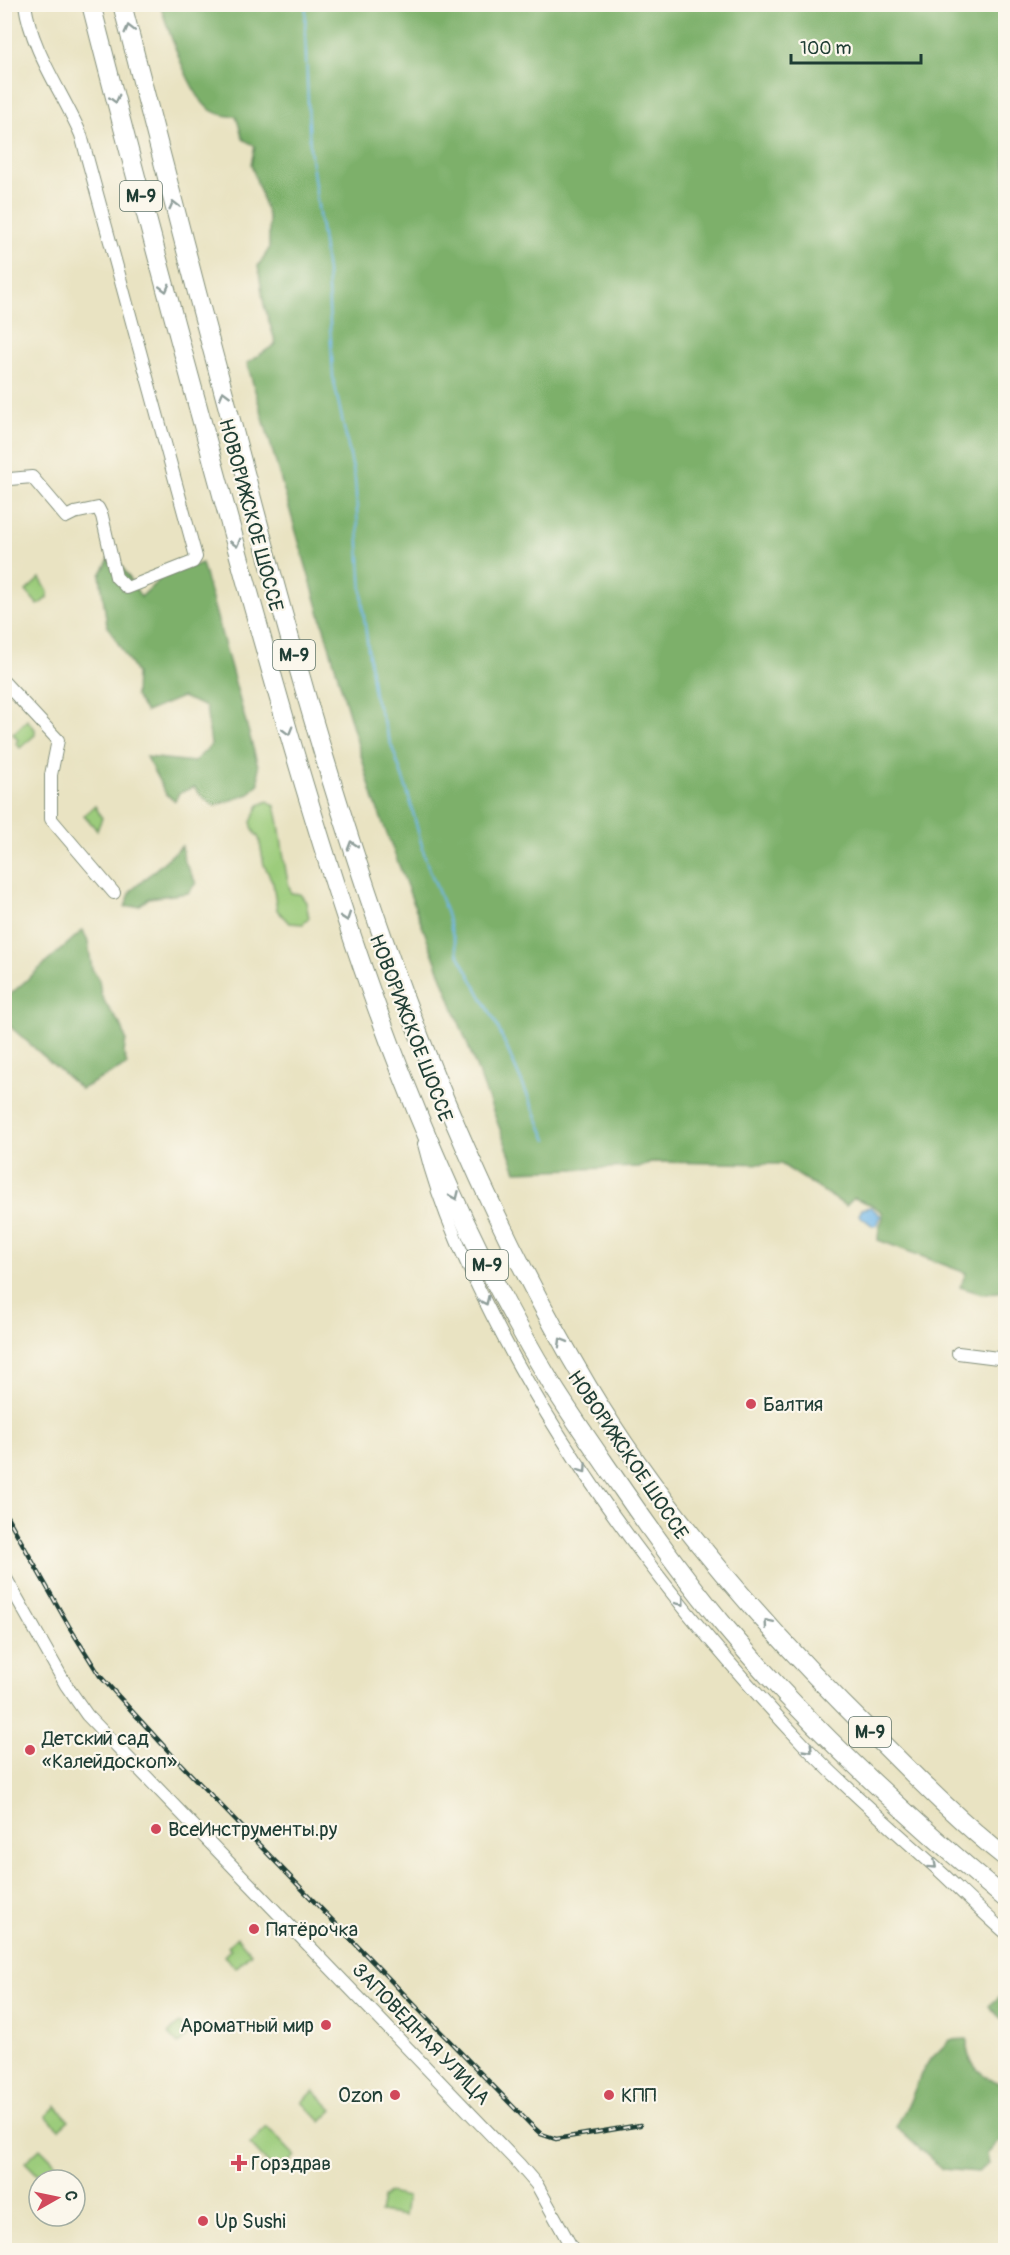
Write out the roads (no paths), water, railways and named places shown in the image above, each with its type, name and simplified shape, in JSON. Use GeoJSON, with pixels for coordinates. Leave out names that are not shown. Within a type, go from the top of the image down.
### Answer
{"type":"FeatureCollection","features":[{"type":"Feature","properties":{"kind":"highway","name":"НОВОРИЖСКОЕ ШОССЕ"},"geometry":{"type":"LineString","coordinates":[[91,4],[188,373],[303,782],[348,923],[381,1015],[465,1221],[531,1347],[588,1440],[689,1582],[728,1630],[835,1745],[892,1801],[1005,1899]]}},
{"type":"Feature","properties":{"kind":"highway","name":"НОВОРИЖСКОЕ ШОССЕ"},"geometry":{"type":"LineString","coordinates":[[122,4],[209,343],[292,649],[371,908],[450,1115],[491,1206],[531,1285],[590,1389],[615,1428],[684,1522],[730,1580],[844,1706],[1005,1858]]}},
{"type":"Feature","properties":{"kind":"street"},"geometry":{"type":"LineString","coordinates":[[4,483],[10,479],[32,477],[66,517],[98,508],[102,516],[116,577],[127,588],[193,562],[196,556],[81,135],[31,33],[25,4]]}},
{"type":"Feature","properties":{"kind":"street"},"geometry":{"type":"LineString","coordinates":[[84,4],[100,42]]}},
{"type":"Feature","properties":{"kind":"street"},"geometry":{"type":"LineString","coordinates":[[4,682],[58,740],[51,775],[51,819],[114,893]]}},
{"type":"Feature","properties":{"kind":"street"},"geometry":{"type":"LineString","coordinates":[[417,1108],[432,1178],[487,1306],[531,1389],[643,1557],[726,1656],[809,1749],[1005,1932]]}},
{"type":"Feature","properties":{"kind":"street"},"geometry":{"type":"LineString","coordinates":[[958,1353],[1005,1359]]}},
{"type":"Feature","properties":{"kind":"street","name":"ЗАПОВЕДНАЯ УЛИЦА"},"geometry":{"type":"LineString","coordinates":[[4,1575],[66,1685],[87,1715],[519,2164],[537,2185],[573,2250]]}},
{"type":"Feature","properties":{"kind":"water"},"geometry":{"type":"Polygon","coordinates":[[[871,1207],[881,1216],[877,1225],[873,1226],[859,1215],[862,1209],[871,1207]]]}},
{"type":"Feature","properties":{"kind":"waterway"},"geometry":{"type":"LineString","coordinates":[[306,4],[310,149],[327,272],[333,377],[355,479],[363,609],[374,695],[407,790],[426,861],[446,911],[458,954],[495,1021],[547,1140]]}},
{"type":"Feature","properties":{"kind":"railway"},"geometry":{"type":"LineString","coordinates":[[4,1511],[100,1676],[172,1755],[530,2124],[541,2134],[556,2139],[640,2125]]}},
{"type":"Feature","properties":{"kind":"place","name":"Балтия"},"geometry":{"type":"Point","coordinates":[751,1404]}},
{"type":"Feature","properties":{"kind":"place","name":"Детский сад «Калейдоскоп»"},"geometry":{"type":"Point","coordinates":[30,1750]}},
{"type":"Feature","properties":{"kind":"place","name":"ВсеИнструменты.ру"},"geometry":{"type":"Point","coordinates":[156,1829]}},
{"type":"Feature","properties":{"kind":"place","name":"Пятёрочка"},"geometry":{"type":"Point","coordinates":[254,1929]}},
{"type":"Feature","properties":{"kind":"place","name":"Ароматный мир"},"geometry":{"type":"Point","coordinates":[326,2025]}},
{"type":"Feature","properties":{"kind":"place","name":"Ozon"},"geometry":{"type":"Point","coordinates":[395,2095]}},
{"type":"Feature","properties":{"kind":"place","name":"КПП"},"geometry":{"type":"Point","coordinates":[609,2095]}},
{"type":"Feature","properties":{"kind":"place","name":"Горздрав"},"geometry":{"type":"Point","coordinates":[239,2163]}},
{"type":"Feature","properties":{"kind":"place","name":"Up Sushi"},"geometry":{"type":"Point","coordinates":[203,2221]}}]}
